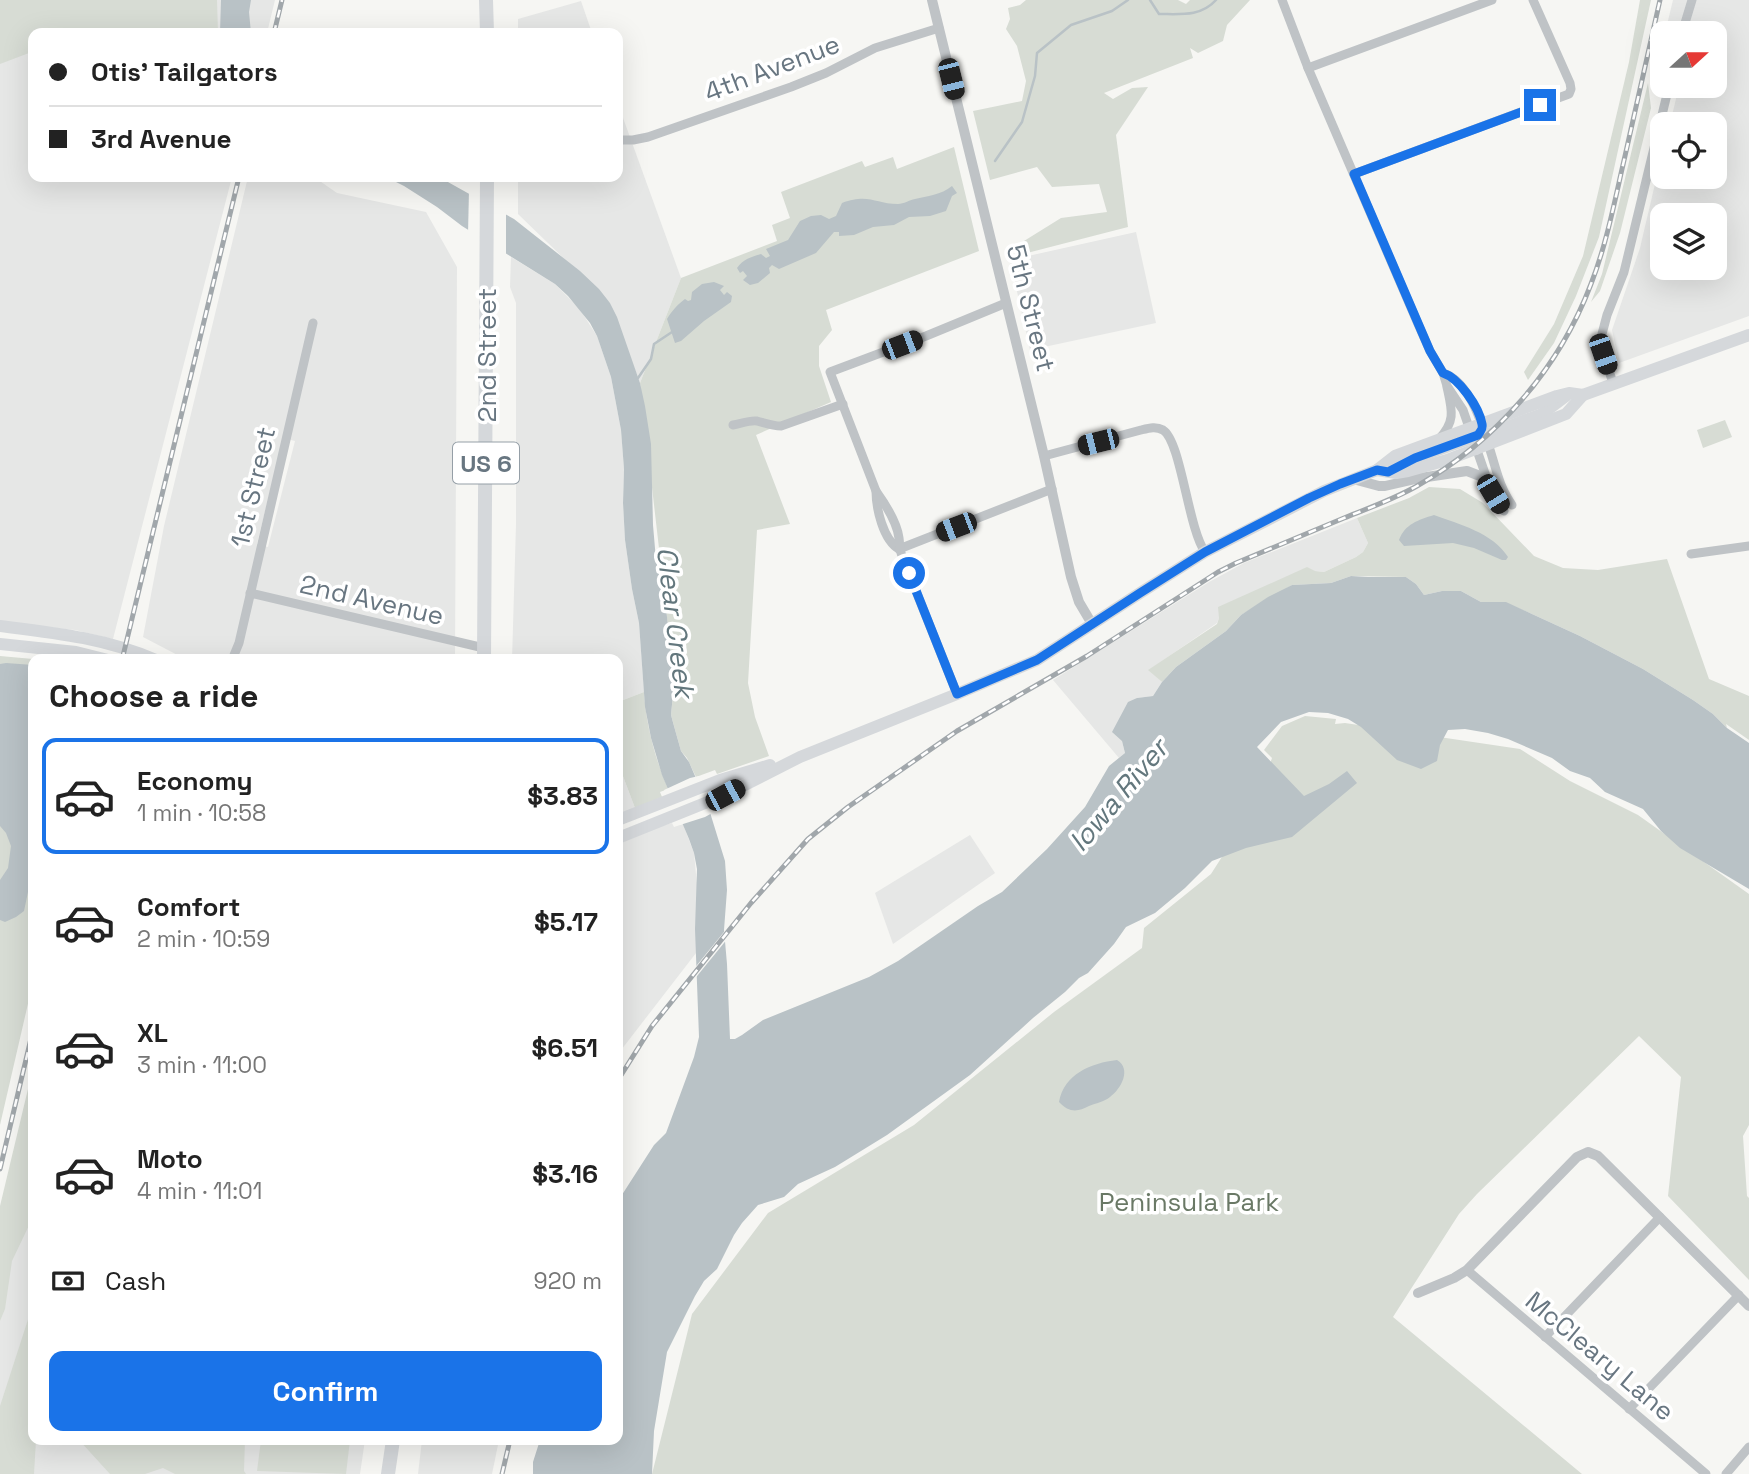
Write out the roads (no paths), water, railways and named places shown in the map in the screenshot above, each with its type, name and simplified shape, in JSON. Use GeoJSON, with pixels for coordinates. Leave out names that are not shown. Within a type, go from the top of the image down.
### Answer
{"type":"FeatureCollection","features":[{"type":"Feature","properties":{"kind":"main road"},"geometry":{"type":"LineString","coordinates":[[486,0],[487,28]]}},
{"type":"Feature","properties":{"kind":"main road","name":"2nd Street"},"geometry":{"type":"LineString","coordinates":[[484,654],[487,182]]}},
{"type":"Feature","properties":{"kind":"main road"},"geometry":{"type":"LineString","coordinates":[[1382,471],[1395,456],[1439,440],[1479,436],[1566,414],[1583,395],[1749,335]]}},
{"type":"Feature","properties":{"kind":"main road"},"geometry":{"type":"LineString","coordinates":[[623,836],[725,795],[800,757],[1037,660],[1205,552],[1317,495],[1353,479],[1382,471],[1408,471],[1430,465],[1479,436],[1542,414],[1569,393],[1583,395]]}},
{"type":"Feature","properties":{"kind":"main road"},"geometry":{"type":"LineString","coordinates":[[0,626],[82,637],[142,654]]}},
{"type":"Feature","properties":{"kind":"main road"},"geometry":{"type":"LineString","coordinates":[[0,644],[84,654]]}},
{"type":"Feature","properties":{"kind":"main road"},"geometry":{"type":"LineString","coordinates":[[623,818],[720,780],[800,757]]}},
{"type":"Feature","properties":{"kind":"main road"},"geometry":{"type":"LineString","coordinates":[[388,1474],[392,1445]]}},
{"type":"Feature","properties":{"kind":"street","name":"5th Street"},"geometry":{"type":"LineString","coordinates":[[932,0],[1074,588],[1083,610],[1093,624]]}},
{"type":"Feature","properties":{"kind":"street"},"geometry":{"type":"LineString","coordinates":[[1282,0],[1308,68],[1426,342],[1443,373],[1451,405],[1451,420],[1439,440]]}},
{"type":"Feature","properties":{"kind":"street"},"geometry":{"type":"LineString","coordinates":[[1354,174],[1570,92],[1570,83],[1533,0]]}},
{"type":"Feature","properties":{"kind":"street"},"geometry":{"type":"LineString","coordinates":[[1686,21],[1692,0]]}},
{"type":"Feature","properties":{"kind":"street"},"geometry":{"type":"LineString","coordinates":[[1308,68],[1486,1]]}},
{"type":"Feature","properties":{"kind":"street","name":"4th Avenue"},"geometry":{"type":"LineString","coordinates":[[623,140],[648,137],[791,87],[875,48],[939,27]]}},
{"type":"Feature","properties":{"kind":"street"},"geometry":{"type":"LineString","coordinates":[[1613,383],[1603,354],[1602,334],[1624,272],[1666,98]]}},
{"type":"Feature","properties":{"kind":"street"},"geometry":{"type":"LineString","coordinates":[[957,694],[899,549],[899,537],[892,518],[886,503],[876,491],[830,372],[1006,303]]}},
{"type":"Feature","properties":{"kind":"street","name":"1st Street"},"geometry":{"type":"LineString","coordinates":[[234,654],[313,323]]}},
{"type":"Feature","properties":{"kind":"street"},"geometry":{"type":"LineString","coordinates":[[1443,373],[1457,381],[1473,403],[1488,482]]}},
{"type":"Feature","properties":{"kind":"street"},"geometry":{"type":"LineString","coordinates":[[1353,479],[1385,486],[1467,471],[1488,482],[1508,508],[1499,479],[1479,436],[1447,386]]}},
{"type":"Feature","properties":{"kind":"street"},"geometry":{"type":"LineString","coordinates":[[733,425],[757,421],[781,426],[843,404]]}},
{"type":"Feature","properties":{"kind":"street"},"geometry":{"type":"LineString","coordinates":[[1044,456],[1152,428],[1162,429],[1172,442],[1196,532],[1205,552]]}},
{"type":"Feature","properties":{"kind":"street"},"geometry":{"type":"LineString","coordinates":[[899,549],[1052,489]]}},
{"type":"Feature","properties":{"kind":"street"},"geometry":{"type":"LineString","coordinates":[[1691,554],[1749,546]]}},
{"type":"Feature","properties":{"kind":"street","name":"2nd Avenue"},"geometry":{"type":"LineString","coordinates":[[250,593],[484,654]]}},
{"type":"Feature","properties":{"kind":"street"},"geometry":{"type":"LineString","coordinates":[[1418,1293],[1467,1270],[1577,1157],[1588,1152],[1598,1156],[1749,1306]]}},
{"type":"Feature","properties":{"kind":"street"},"geometry":{"type":"LineString","coordinates":[[1545,1337],[1660,1217]]}},
{"type":"Feature","properties":{"kind":"street","name":"McCleary Lane"},"geometry":{"type":"LineString","coordinates":[[1467,1270],[1706,1474]]}},
{"type":"Feature","properties":{"kind":"street"},"geometry":{"type":"LineString","coordinates":[[1629,1409],[1739,1295]]}},
{"type":"Feature","properties":{"kind":"street"},"geometry":{"type":"LineString","coordinates":[[1726,1474],[1749,1447]]}},
{"type":"Feature","properties":{"kind":"water"},"geometry":{"type":"Polygon","coordinates":[[[221,0],[251,0],[251,28],[220,28],[221,0]]]}},
{"type":"Feature","properties":{"kind":"water","name":"Iowa River"},"geometry":{"type":"Polygon","coordinates":[[[396,182],[448,182],[514,219],[599,289],[617,317],[640,383],[651,444],[656,560],[670,644],[673,694],[671,715],[681,751],[689,762],[708,806],[725,861],[727,890],[724,930],[730,1039],[742,1035],[763,1020],[869,977],[898,961],[1002,892],[1047,849],[1085,807],[1109,766],[1125,753],[1122,741],[1112,732],[1128,702],[1153,696],[1176,667],[1268,597],[1292,585],[1331,583],[1351,576],[1406,577],[1416,584],[1424,595],[1461,591],[1481,602],[1506,602],[1643,669],[1713,714],[1727,728],[1749,743],[1749,889],[1680,848],[1643,809],[1605,792],[1590,778],[1570,771],[1552,758],[1508,739],[1465,729],[1448,730],[1440,745],[1437,761],[1421,769],[1397,760],[1361,727],[1348,719],[1328,713],[1309,712],[1281,722],[1257,747],[1304,796],[1329,784],[1347,771],[1357,783],[1292,837],[1246,848],[1212,861],[1155,913],[1126,927],[1088,973],[1079,978],[970,1075],[887,1135],[835,1167],[798,1184],[784,1197],[758,1205],[734,1235],[717,1269],[704,1281],[667,1352],[654,1431],[652,1474],[533,1474],[533,1462],[538,1445],[623,1445],[623,1193],[654,1145],[666,1133],[699,1037],[695,929],[697,869],[689,839],[662,775],[645,707],[639,623],[625,540],[621,430],[611,377],[597,336],[590,323],[555,284],[396,182]]]}},
{"type":"Feature","properties":{"kind":"water"},"geometry":{"type":"Polygon","coordinates":[[[952,186],[957,193],[952,196],[946,211],[930,216],[909,217],[894,225],[873,227],[854,235],[839,236],[839,232],[834,232],[816,253],[779,269],[772,265],[769,268],[770,273],[758,283],[750,285],[743,280],[747,276],[737,268],[751,257],[761,254],[766,258],[770,256],[766,249],[788,240],[800,221],[811,216],[821,215],[829,219],[836,216],[842,203],[866,199],[900,204],[939,193],[952,186]]]}},
{"type":"Feature","properties":{"kind":"water"},"geometry":{"type":"Polygon","coordinates":[[[714,282],[724,286],[720,290],[724,295],[727,292],[732,296],[731,302],[675,343],[667,319],[682,301],[691,300],[692,292],[702,284],[714,282]]]}},
{"type":"Feature","properties":{"kind":"water"},"geometry":{"type":"Polygon","coordinates":[[[1434,515],[1485,536],[1508,557],[1502,560],[1474,548],[1453,543],[1404,546],[1399,540],[1408,526],[1434,515]]]}},
{"type":"Feature","properties":{"kind":"water"},"geometry":{"type":"Polygon","coordinates":[[[0,664],[28,665],[28,892],[24,911],[5,922],[0,920],[0,880],[8,868],[11,846],[0,826],[0,664]]]}},
{"type":"Feature","properties":{"kind":"water"},"geometry":{"type":"Polygon","coordinates":[[[1117,1060],[1124,1068],[1123,1079],[1108,1099],[1077,1110],[1070,1110],[1059,1102],[1062,1092],[1073,1077],[1089,1067],[1117,1060]]]}},
{"type":"Feature","properties":{"kind":"waterway"},"geometry":{"type":"LineString","coordinates":[[995,161],[1022,122],[1035,76],[1037,53],[1071,25],[1112,11],[1128,0]]}},
{"type":"Feature","properties":{"kind":"waterway"},"geometry":{"type":"LineString","coordinates":[[1150,0],[1159,14],[1197,12],[1216,0]]}},
{"type":"Feature","properties":{"kind":"waterway"},"geometry":{"type":"LineString","coordinates":[[638,378],[651,359],[654,344],[672,332]]}},
{"type":"Feature","properties":{"kind":"railway"},"geometry":{"type":"LineString","coordinates":[[275,28],[282,0]]}},
{"type":"Feature","properties":{"kind":"railway"},"geometry":{"type":"LineString","coordinates":[[623,1072],[652,1026],[751,903],[808,839],[848,807],[957,731],[1087,656],[1218,572],[1408,491],[1446,468],[1498,425],[1543,373],[1578,315],[1591,284],[1610,221],[1660,0]]}},
{"type":"Feature","properties":{"kind":"railway"},"geometry":{"type":"LineString","coordinates":[[123,654],[238,182]]}},
{"type":"Feature","properties":{"kind":"railway"},"geometry":{"type":"LineString","coordinates":[[0,1169],[28,1051]]}},
{"type":"Feature","properties":{"kind":"railway"},"geometry":{"type":"LineString","coordinates":[[502,1474],[509,1445]]}},
{"type":"Feature","properties":{"kind":"water label","name":"Clear Creek"},"geometry":{"type":"Point","coordinates":[676,622]}},
{"type":"Feature","properties":{"kind":"park label","name":"Peninsula Park"},"geometry":{"type":"Point","coordinates":[1189,1202]}}]}
